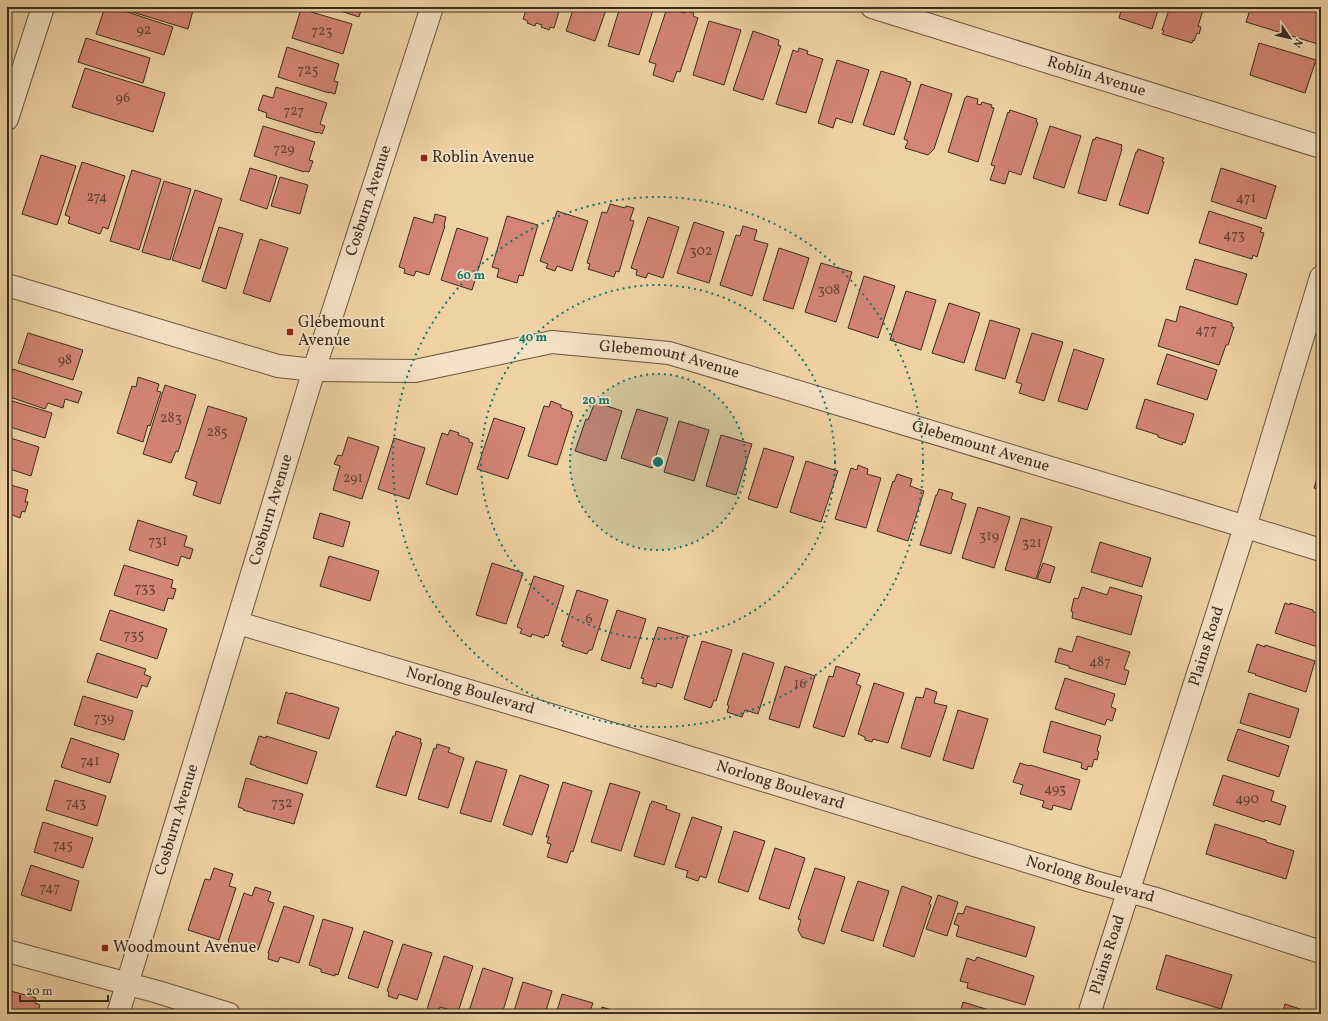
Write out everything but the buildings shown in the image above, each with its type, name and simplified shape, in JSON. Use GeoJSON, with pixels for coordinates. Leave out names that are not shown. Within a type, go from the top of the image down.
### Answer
{"type":"FeatureCollection","features":[{"type":"Feature","properties":{"kind":"street"},"geometry":{"type":"LineString","coordinates":[[7,119],[43,7]]}},
{"type":"Feature","properties":{"kind":"street","name":"Cosburn Avenue"},"geometry":{"type":"LineString","coordinates":[[118,1014],[314,370],[432,7]]}},
{"type":"Feature","properties":{"kind":"street","name":"Roblin Avenue"},"geometry":{"type":"LineString","coordinates":[[872,7],[1321,147]]}},
{"type":"Feature","properties":{"kind":"street","name":"Plains Road"},"geometry":{"type":"LineString","coordinates":[[1089,1014],[1245,527],[1321,277]]}},
{"type":"Feature","properties":{"kind":"street","name":"Glebemount Avenue"},"geometry":{"type":"LineString","coordinates":[[7,286],[278,366],[314,370],[415,372],[552,342],[669,353],[1321,550]]}},
{"type":"Feature","properties":{"kind":"street","name":"Norlong Boulevard"},"geometry":{"type":"LineString","coordinates":[[238,623],[561,718],[1129,891],[1321,952]]}},
{"type":"Feature","properties":{"kind":"street"},"geometry":{"type":"LineString","coordinates":[[7,951],[172,996],[229,1014]]}},
{"type":"Feature","properties":{"kind":"place","name":"Roblin Avenue"},"geometry":{"type":"Point","coordinates":[424,158]}},
{"type":"Feature","properties":{"kind":"place","name":"Glebemount Avenue"},"geometry":{"type":"Point","coordinates":[290,332]}},
{"type":"Feature","properties":{"kind":"place","name":"Woodmount Avenue"},"geometry":{"type":"Point","coordinates":[105,948]}}]}
